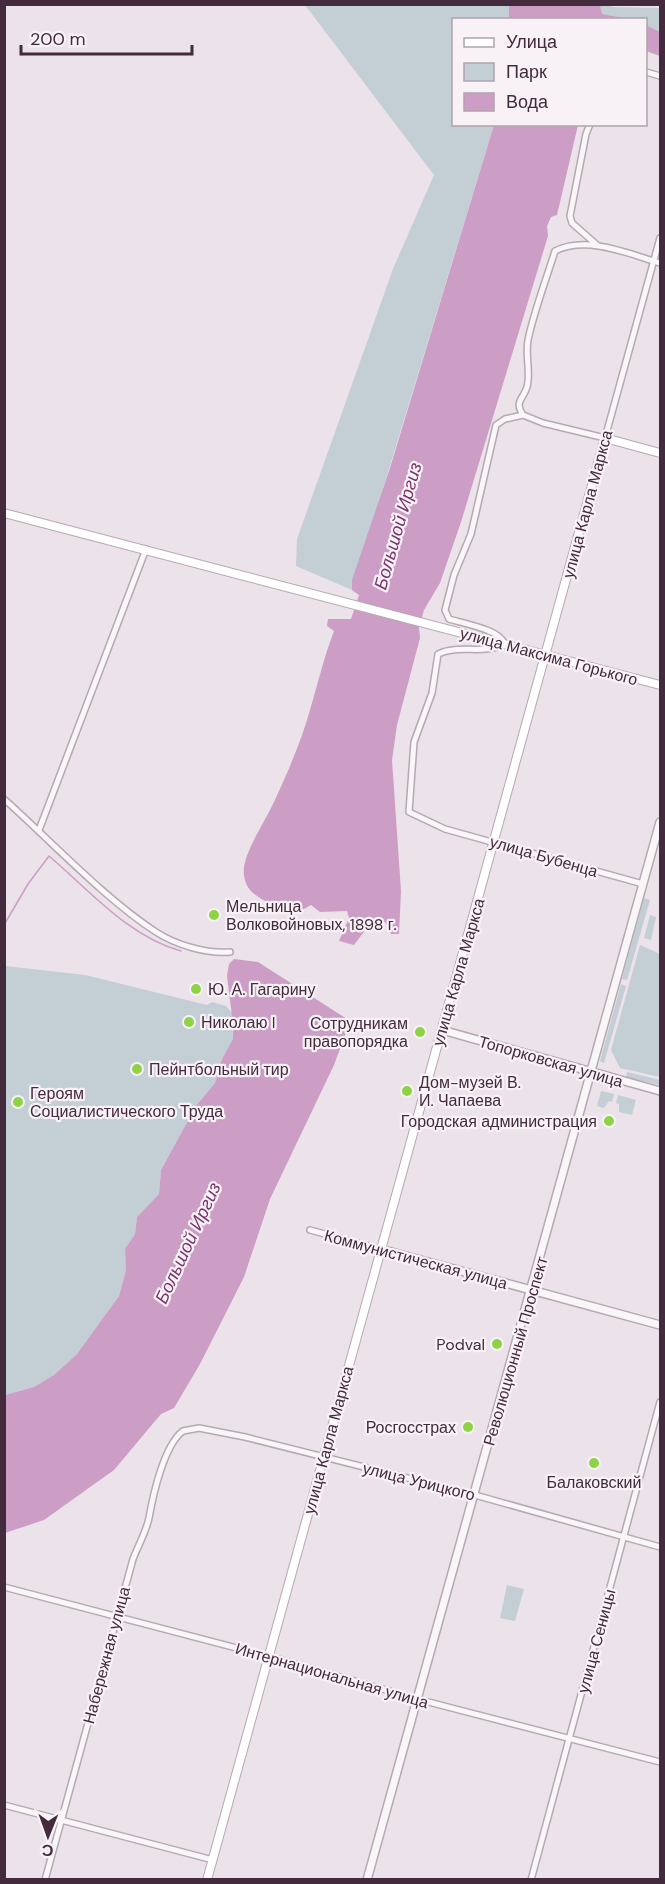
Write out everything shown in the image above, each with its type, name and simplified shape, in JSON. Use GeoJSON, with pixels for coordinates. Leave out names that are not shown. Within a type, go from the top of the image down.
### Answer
{"type":"FeatureCollection","features":[{"type":"Feature","properties":{"kind":"main road"},"geometry":{"type":"LineString","coordinates":[[605,438],[660,453]]}},
{"type":"Feature","properties":{"kind":"main road","name":"улица Карла Маркса"},"geometry":{"type":"LineString","coordinates":[[207,1880],[605,438]]}},
{"type":"Feature","properties":{"kind":"main road","name":"улица Максима Горького"},"geometry":{"type":"LineString","coordinates":[[4,513],[546,654],[660,686]]}},
{"type":"Feature","properties":{"kind":"street"},"geometry":{"type":"LineString","coordinates":[[589,126],[570,216],[572,223],[597,245]]}},
{"type":"Feature","properties":{"kind":"street","name":"улица Карла Маркса"},"geometry":{"type":"LineString","coordinates":[[605,438],[658,262],[660,238]]}},
{"type":"Feature","properties":{"kind":"street"},"geometry":{"type":"LineString","coordinates":[[523,415],[518,407],[518,400],[527,387],[525,356],[555,251],[561,248],[597,245],[658,262]]}},
{"type":"Feature","properties":{"kind":"street"},"geometry":{"type":"LineString","coordinates":[[504,644],[500,636],[489,631],[449,619],[445,610],[454,575],[471,534],[496,425],[505,419],[523,415],[543,423],[605,438]]}},
{"type":"Feature","properties":{"kind":"street"},"geometry":{"type":"LineString","coordinates":[[39,830],[146,549]]}},
{"type":"Feature","properties":{"kind":"street","name":"улица Бубенца"},"geometry":{"type":"LineString","coordinates":[[504,644],[495,649],[464,648],[438,654],[435,660],[432,693],[414,742],[409,812],[445,829],[643,884]]}},
{"type":"Feature","properties":{"kind":"street"},"geometry":{"type":"LineString","coordinates":[[4,799],[157,932],[190,946],[219,953],[230,952]]}},
{"type":"Feature","properties":{"kind":"street","name":"Революционный Проспект"},"geometry":{"type":"LineString","coordinates":[[367,1880],[660,822]]}},
{"type":"Feature","properties":{"kind":"street","name":"Топорковская улица"},"geometry":{"type":"LineString","coordinates":[[442,1030],[660,1091]]}},
{"type":"Feature","properties":{"kind":"street","name":"Коммунистическая улица"},"geometry":{"type":"LineString","coordinates":[[310,1230],[660,1325]]}},
{"type":"Feature","properties":{"kind":"street","name":"улица Сеницы"},"geometry":{"type":"LineString","coordinates":[[531,1880],[660,1402]]}},
{"type":"Feature","properties":{"kind":"street","name":"улица Урицкого"},"geometry":{"type":"LineString","coordinates":[[178,1435],[189,1428],[199,1428],[324,1457],[475,1494],[660,1547]]}},
{"type":"Feature","properties":{"kind":"street","name":"Набережная улица"},"geometry":{"type":"LineString","coordinates":[[45,1880],[133,1559],[148,1520],[152,1497],[178,1435]]}},
{"type":"Feature","properties":{"kind":"street","name":"Интернациональная улица"},"geometry":{"type":"LineString","coordinates":[[4,1587],[660,1762]]}},
{"type":"Feature","properties":{"kind":"street"},"geometry":{"type":"LineString","coordinates":[[4,1805],[213,1860]]}},
{"type":"Feature","properties":{"kind":"green space"},"geometry":{"type":"Polygon","coordinates":[[[305,5],[509,5],[509,18],[452,18],[452,126],[494,126],[352,590],[296,566],[297,539],[393,269],[434,175],[305,5]]]}},
{"type":"Feature","properties":{"kind":"green space"},"geometry":{"type":"Polygon","coordinates":[[[600,5],[660,8],[660,32],[647,26],[647,18],[623,18],[601,14],[600,5]]]}},
{"type":"Feature","properties":{"kind":"green space"},"geometry":{"type":"Polygon","coordinates":[[[644,898],[650,900],[627,980],[622,979],[644,898]]]}},
{"type":"Feature","properties":{"kind":"green space"},"geometry":{"type":"Polygon","coordinates":[[[650,915],[656,917],[651,940],[644,938],[650,915]]]}},
{"type":"Feature","properties":{"kind":"green space"},"geometry":{"type":"Polygon","coordinates":[[[640,945],[660,954],[660,1077],[620,1068],[611,1050],[640,945]]]}},
{"type":"Feature","properties":{"kind":"green space"},"geometry":{"type":"Polygon","coordinates":[[[5,966],[85,975],[207,1005],[212,1002],[226,1006],[232,1013],[233,1039],[222,1059],[215,1083],[196,1106],[161,1170],[159,1194],[137,1217],[135,1234],[125,1249],[126,1270],[119,1296],[77,1354],[54,1375],[34,1387],[5,1395],[5,966]]]}},
{"type":"Feature","properties":{"kind":"green space"},"geometry":{"type":"Polygon","coordinates":[[[621,984],[626,986],[604,1063],[600,1061],[621,984]]]}},
{"type":"Feature","properties":{"kind":"green space"},"geometry":{"type":"Polygon","coordinates":[[[627,1072],[660,1080],[660,1085],[626,1077],[627,1072]]]}},
{"type":"Feature","properties":{"kind":"green space"},"geometry":{"type":"Polygon","coordinates":[[[601,1091],[614,1094],[612,1102],[609,1101],[604,1108],[597,1106],[601,1091]]]}},
{"type":"Feature","properties":{"kind":"green space"},"geometry":{"type":"Polygon","coordinates":[[[618,1095],[636,1100],[632,1115],[619,1112],[619,1104],[616,1103],[618,1095]]]}},
{"type":"Feature","properties":{"kind":"green space"},"geometry":{"type":"Polygon","coordinates":[[[507,1585],[524,1589],[515,1621],[500,1618],[507,1585]]]}},
{"type":"Feature","properties":{"kind":"water"},"geometry":{"type":"Polygon","coordinates":[[[509,5],[600,5],[602,14],[624,18],[509,18],[509,5]]]}},
{"type":"Feature","properties":{"kind":"water"},"geometry":{"type":"Polygon","coordinates":[[[647,26],[660,32],[660,56],[647,51],[647,26]]]}},
{"type":"Feature","properties":{"kind":"water","name":"Большой Иргиз"},"geometry":{"type":"Polygon","coordinates":[[[494,126],[578,126],[557,215],[551,217],[547,226],[548,236],[461,522],[440,583],[424,610],[419,628],[420,638],[397,725],[392,760],[401,891],[399,934],[391,934],[386,923],[379,921],[369,925],[354,945],[339,941],[349,918],[347,911],[320,912],[311,905],[293,912],[279,909],[251,891],[245,881],[244,867],[302,734],[334,631],[327,626],[328,619],[351,619],[359,595],[352,590],[352,580],[390,468],[494,126]]]}},
{"type":"Feature","properties":{"kind":"water","name":"Большой Иргиз"},"geometry":{"type":"Polygon","coordinates":[[[234,959],[258,962],[347,1019],[348,1027],[334,1065],[270,1199],[244,1277],[200,1364],[174,1408],[161,1414],[114,1470],[44,1520],[5,1533],[5,1395],[34,1387],[54,1375],[77,1354],[119,1296],[126,1270],[125,1249],[135,1234],[137,1217],[159,1194],[161,1170],[196,1106],[215,1083],[222,1059],[233,1039],[227,976],[229,964],[234,959]]]}},
{"type":"Feature","properties":{"kind":"waterway"},"geometry":{"type":"LineString","coordinates":[[4,925],[28,884],[49,856],[127,924],[144,935],[181,951]]}},
{"type":"Feature","properties":{"kind":"place","name":"Мельница Волковойновых, 1898 г."},"geometry":{"type":"Point","coordinates":[214,915]}},
{"type":"Feature","properties":{"kind":"place","name":"Ю. А. Гагарину"},"geometry":{"type":"Point","coordinates":[196,989]}},
{"type":"Feature","properties":{"kind":"place","name":"Николаю I"},"geometry":{"type":"Point","coordinates":[189,1022]}},
{"type":"Feature","properties":{"kind":"place","name":"Сотрудникам правопорядка"},"geometry":{"type":"Point","coordinates":[420,1032]}},
{"type":"Feature","properties":{"kind":"place","name":"Пейнтбольный тир"},"geometry":{"type":"Point","coordinates":[137,1069]}},
{"type":"Feature","properties":{"kind":"place","name":"Дом-музей В. И. Чапаева"},"geometry":{"type":"Point","coordinates":[407,1091]}},
{"type":"Feature","properties":{"kind":"place","name":"Героям Социалистического Труда"},"geometry":{"type":"Point","coordinates":[18,1102]}},
{"type":"Feature","properties":{"kind":"place","name":"Городская администрация"},"geometry":{"type":"Point","coordinates":[609,1121]}},
{"type":"Feature","properties":{"kind":"place","name":"Podval"},"geometry":{"type":"Point","coordinates":[497,1344]}},
{"type":"Feature","properties":{"kind":"place","name":"Росгосстрах"},"geometry":{"type":"Point","coordinates":[468,1427]}},
{"type":"Feature","properties":{"kind":"place","name":"Балаковский"},"geometry":{"type":"Point","coordinates":[594,1463]}}]}
